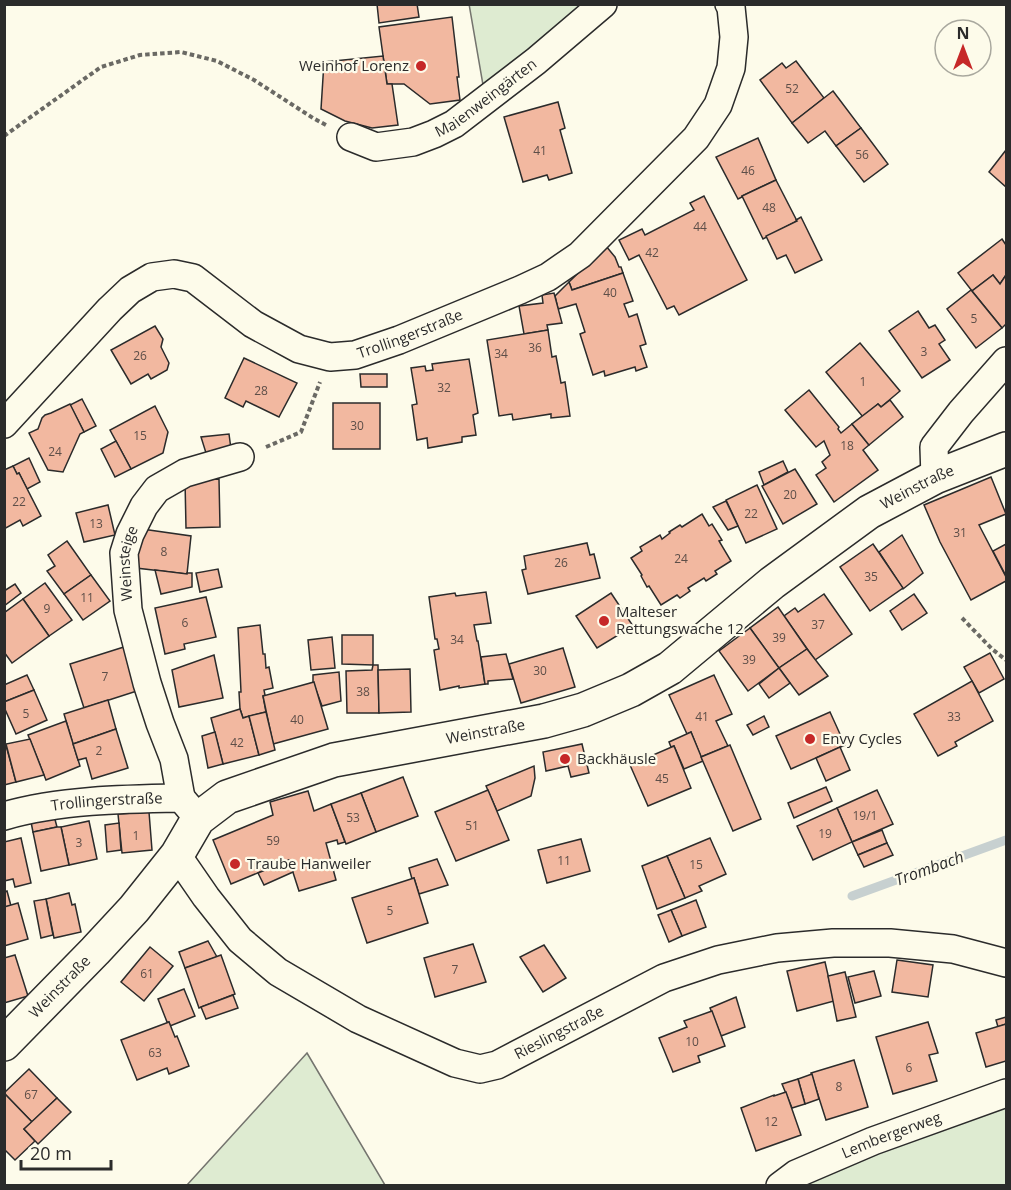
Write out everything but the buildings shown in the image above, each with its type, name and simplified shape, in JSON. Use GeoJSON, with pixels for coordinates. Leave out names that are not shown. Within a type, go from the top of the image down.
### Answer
{"type":"FeatureCollection","features":[{"type":"Feature","properties":{"kind":"street","name":"Maienweingärten"},"geometry":{"type":"LineString","coordinates":[[351,137],[376,147],[413,142],[434,134],[454,123],[536,61],[603,4]]}},
{"type":"Feature","properties":{"kind":"street","name":"Trollingerstraße"},"geometry":{"type":"LineString","coordinates":[[4,424],[110,309],[130,290],[152,277],[174,274],[193,278],[253,324],[299,349],[330,357],[355,355],[399,340],[548,277],[580,255],[696,138],[718,105],[731,68],[734,37],[729,4]]}},
{"type":"Feature","properties":{"kind":"street"},"geometry":{"type":"LineString","coordinates":[[935,477],[934,447],[1006,361]]}},
{"type":"Feature","properties":{"kind":"street","name":"Weinstraße"},"geometry":{"type":"LineString","coordinates":[[4,1044],[118,926],[177,855],[190,808],[334,760],[544,721],[583,710],[631,690],[670,668],[772,583],[869,512],[935,477],[1006,449]]}},
{"type":"Feature","properties":{"kind":"street","name":"Weinsteige"},"geometry":{"type":"LineString","coordinates":[[190,808],[147,683],[128,610],[124,553],[130,534],[144,506],[157,489],[185,473],[240,457]]}},
{"type":"Feature","properties":{"kind":"street","name":"Trollingerstraße"},"geometry":{"type":"LineString","coordinates":[[4,816],[61,806],[121,800],[190,808]]}},
{"type":"Feature","properties":{"kind":"street","name":"Rieslingstraße"},"geometry":{"type":"LineString","coordinates":[[177,855],[240,940],[278,972],[358,1019],[455,1063],[480,1069],[497,1065],[664,978],[718,960],[777,948],[833,943],[890,943],[953,949],[1006,963]]}},
{"type":"Feature","properties":{"kind":"street","name":"Lembergerweg"},"geometry":{"type":"LineString","coordinates":[[780,1185],[796,1174],[873,1141],[1006,1093]]}},
{"type":"Feature","properties":{"kind":"path"},"geometry":{"type":"LineString","coordinates":[[4,136],[100,67],[140,55],[181,52],[217,61],[254,80],[313,118],[351,137]]}},
{"type":"Feature","properties":{"kind":"path"},"geometry":{"type":"LineString","coordinates":[[240,457],[301,432],[330,357]]}},
{"type":"Feature","properties":{"kind":"path"},"geometry":{"type":"LineString","coordinates":[[963,618],[992,649],[1006,660]]}},
{"type":"Feature","properties":{"kind":"green space"},"geometry":{"type":"Polygon","coordinates":[[[469,4],[587,5],[483,85],[469,4]]]}},
{"type":"Feature","properties":{"kind":"green space"},"geometry":{"type":"Polygon","coordinates":[[[307,1053],[385,1185],[187,1185],[307,1053]]]}},
{"type":"Feature","properties":{"kind":"green space"},"geometry":{"type":"Polygon","coordinates":[[[1006,1101],[1006,1185],[791,1186],[1006,1101]]]}},
{"type":"Feature","properties":{"kind":"waterway","name":"Trombach"},"geometry":{"type":"LineString","coordinates":[[852,896],[1006,840]]}},
{"type":"Feature","properties":{"kind":"place","name":"Weinhof Lorenz"},"geometry":{"type":"Point","coordinates":[421,66]}},
{"type":"Feature","properties":{"kind":"place","name":"Malteser Rettungswache 12"},"geometry":{"type":"Point","coordinates":[604,621]}},
{"type":"Feature","properties":{"kind":"place","name":"Envy Cycles"},"geometry":{"type":"Point","coordinates":[810,739]}},
{"type":"Feature","properties":{"kind":"place","name":"Backhäusle"},"geometry":{"type":"Point","coordinates":[565,759]}},
{"type":"Feature","properties":{"kind":"place","name":"Traube Hanweiler"},"geometry":{"type":"Point","coordinates":[235,864]}}]}
